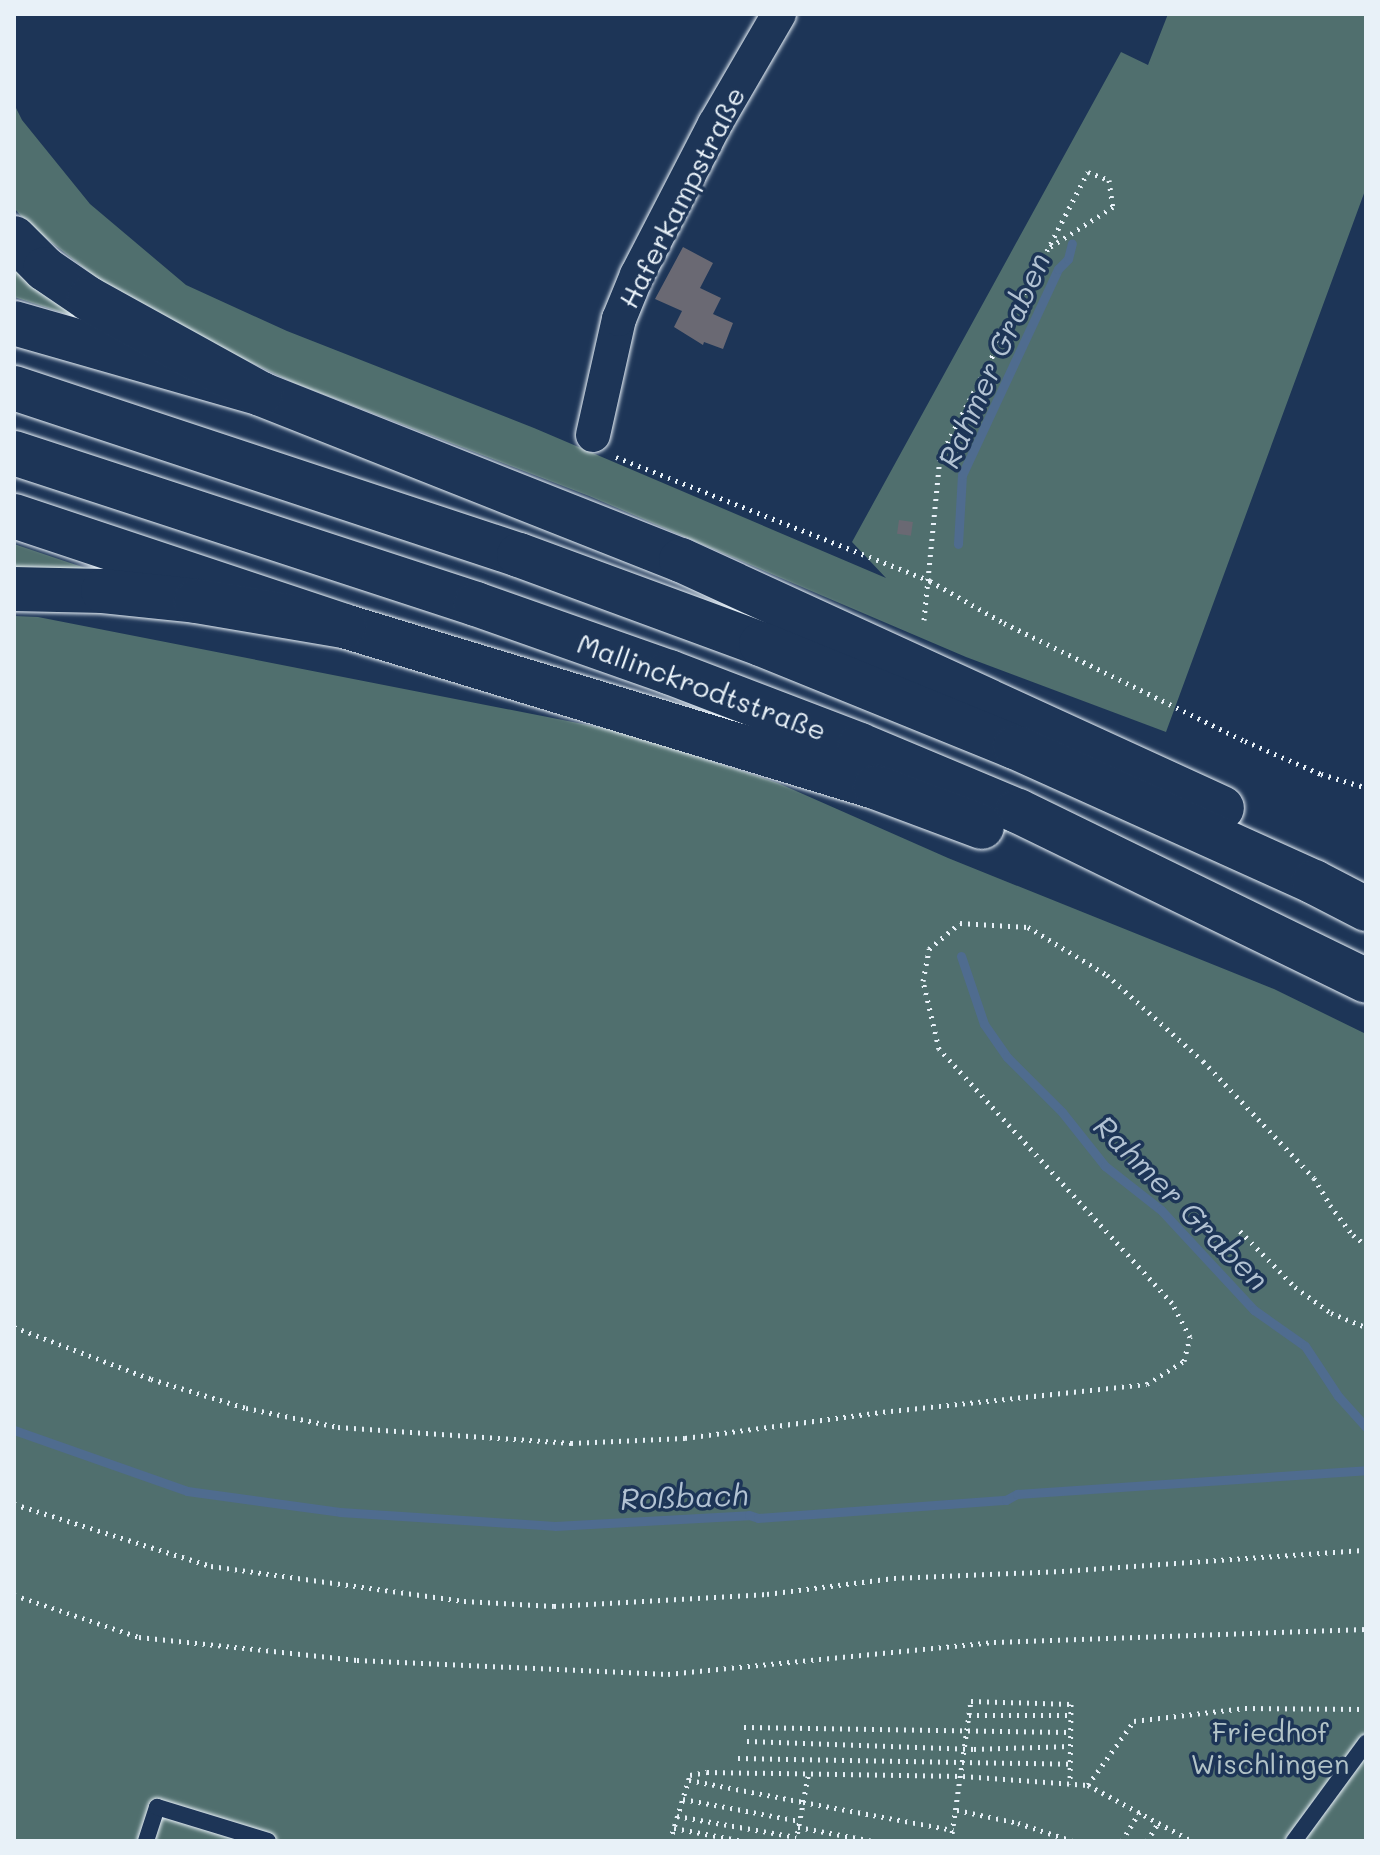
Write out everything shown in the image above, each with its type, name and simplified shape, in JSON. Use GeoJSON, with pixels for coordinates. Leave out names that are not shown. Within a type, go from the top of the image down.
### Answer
{"type":"FeatureCollection","features":[{"type":"Feature","properties":{"kind":"highway"},"geometry":{"type":"LineString","coordinates":[[14,238],[45,269],[89,299],[261,394]]}},
{"type":"Feature","properties":{"kind":"highway"},"geometry":{"type":"LineString","coordinates":[[14,323],[261,394],[681,560],[1221,806],[1314,882]]}},
{"type":"Feature","properties":{"kind":"highway","name":"Mallinckrodtstraße"},"geometry":{"type":"LineString","coordinates":[[14,388],[519,555],[761,644],[1015,747],[1314,882],[1366,909]]}},
{"type":"Feature","properties":{"kind":"highway","name":"Mallinckrodtstraße"},"geometry":{"type":"LineString","coordinates":[[14,453],[476,604],[683,677],[1018,811],[1366,981]]}},
{"type":"Feature","properties":{"kind":"highway"},"geometry":{"type":"LineString","coordinates":[[14,516],[344,626],[875,787],[1303,948]]}},
{"type":"Feature","properties":{"kind":"highway"},"geometry":{"type":"LineString","coordinates":[[14,589],[103,591],[196,601],[344,626]]}},
{"type":"Feature","properties":{"kind":"street","name":"Haferkampstraße"},"geometry":{"type":"LineString","coordinates":[[593,435],[619,319],[637,275],[715,124],[779,14]]}},
{"type":"Feature","properties":{"kind":"lane"},"geometry":{"type":"LineString","coordinates":[[1294,1841],[1366,1743]]}},
{"type":"Feature","properties":{"kind":"lane"},"geometry":{"type":"LineString","coordinates":[[146,1841],[157,1807],[268,1841]]}},
{"type":"Feature","properties":{"kind":"path"},"geometry":{"type":"LineString","coordinates":[[924,620],[940,457],[1088,172],[1109,180],[1113,207],[1050,247]]}},
{"type":"Feature","properties":{"kind":"path"},"geometry":{"type":"LineString","coordinates":[[593,435],[603,452],[930,581],[1004,623],[1245,741],[1321,774],[1364,787]]}},
{"type":"Feature","properties":{"kind":"path"},"geometry":{"type":"LineString","coordinates":[[14,1327],[151,1379],[277,1415],[338,1427],[571,1443],[685,1438],[891,1411],[1147,1384],[1184,1361],[1190,1337],[1172,1303],[939,1049],[923,981],[929,949],[960,923],[1028,927],[1107,975],[1213,1072],[1314,1178],[1337,1215],[1366,1245]]}},
{"type":"Feature","properties":{"kind":"path"},"geometry":{"type":"LineString","coordinates":[[1240,1231],[1295,1287],[1331,1313],[1366,1327]]}},
{"type":"Feature","properties":{"kind":"path"},"geometry":{"type":"LineString","coordinates":[[14,1504],[211,1566],[464,1601],[554,1606],[767,1594],[894,1578],[1062,1571],[1366,1550]]}},
{"type":"Feature","properties":{"kind":"path"},"geometry":{"type":"LineString","coordinates":[[14,1595],[139,1637],[357,1660],[668,1674],[994,1642],[1366,1629]]}},
{"type":"Feature","properties":{"kind":"path"},"geometry":{"type":"LineString","coordinates":[[951,1841],[963,1776],[971,1701],[1071,1704],[1070,1784]]}},
{"type":"Feature","properties":{"kind":"path"},"geometry":{"type":"LineString","coordinates":[[1088,1785],[1134,1721],[1245,1708],[1366,1709]]}},
{"type":"Feature","properties":{"kind":"path"},"geometry":{"type":"LineString","coordinates":[[969,1715],[1071,1715]]}},
{"type":"Feature","properties":{"kind":"path"},"geometry":{"type":"LineString","coordinates":[[744,1727],[967,1733],[1070,1732]]}},
{"type":"Feature","properties":{"kind":"path"},"geometry":{"type":"LineString","coordinates":[[747,1741],[966,1748],[1070,1746]]}},
{"type":"Feature","properties":{"kind":"path"},"geometry":{"type":"LineString","coordinates":[[738,1758],[1070,1764]]}},
{"type":"Feature","properties":{"kind":"path"},"geometry":{"type":"LineString","coordinates":[[670,1841],[690,1775],[707,1772],[808,1776],[963,1776],[1088,1785],[1188,1840]]}},
{"type":"Feature","properties":{"kind":"path"},"geometry":{"type":"LineString","coordinates":[[677,1816],[796,1839],[808,1776]]}},
{"type":"Feature","properties":{"kind":"path"},"geometry":{"type":"LineString","coordinates":[[689,1780],[953,1830]]}},
{"type":"Feature","properties":{"kind":"path"},"geometry":{"type":"LineString","coordinates":[[683,1799],[873,1841]]}},
{"type":"Feature","properties":{"kind":"path"},"geometry":{"type":"LineString","coordinates":[[957,1810],[1018,1823],[1073,1841]]}},
{"type":"Feature","properties":{"kind":"path"},"geometry":{"type":"LineString","coordinates":[[1122,1841],[1140,1811]]}},
{"type":"Feature","properties":{"kind":"path"},"geometry":{"type":"LineString","coordinates":[[1147,1841],[1159,1822]]}},
{"type":"Feature","properties":{"kind":"path"},"geometry":{"type":"LineString","coordinates":[[674,1828],[743,1841]]}},
{"type":"Feature","properties":{"kind":"green space"},"geometry":{"type":"Polygon","coordinates":[[[1168,14],[1366,14],[1366,188],[1166,732],[966,657],[589,496],[294,383],[195,336],[112,290],[28,224],[14,208],[14,104],[22,120],[90,204],[186,285],[287,331],[534,428],[886,578],[852,542],[1121,52],[1148,65],[1168,14]]]}},
{"type":"Feature","properties":{"kind":"green space"},"geometry":{"type":"Polygon","coordinates":[[[14,258],[88,321],[14,297],[14,258]]]}},
{"type":"Feature","properties":{"kind":"green space"},"geometry":{"type":"Polygon","coordinates":[[[14,544],[109,576],[14,573],[14,544]]]}},
{"type":"Feature","properties":{"kind":"green space","name":"Friedhof Wischlingen"},"geometry":{"type":"Polygon","coordinates":[[[14,616],[38,617],[624,732],[778,783],[948,858],[1274,989],[1366,1034],[1366,1841],[14,1841],[14,616]]]}},
{"type":"Feature","properties":{"kind":"building"},"geometry":{"type":"Polygon","coordinates":[[[683,247],[713,263],[700,288],[721,298],[713,314],[733,323],[723,349],[704,342],[703,345],[674,327],[682,311],[655,299],[683,247]]]}},
{"type":"Feature","properties":{"kind":"building"},"geometry":{"type":"Polygon","coordinates":[[[899,520],[913,522],[911,536],[897,534],[899,520]]]}},
{"type":"Feature","properties":{"kind":"waterway","name":"Rahmer Graben"},"geometry":{"type":"LineString","coordinates":[[958,544],[962,475],[1058,269],[1068,259],[1072,243]]}},
{"type":"Feature","properties":{"kind":"waterway","name":"Rahmer Graben"},"geometry":{"type":"LineString","coordinates":[[961,956],[984,1024],[1007,1057],[1062,1112],[1105,1166],[1161,1210],[1254,1310],[1305,1346],[1338,1396],[1366,1427]]}},
{"type":"Feature","properties":{"kind":"waterway","name":"Roßbach"},"geometry":{"type":"LineString","coordinates":[[14,1430],[187,1491],[340,1512],[555,1526],[749,1515],[758,1518],[1006,1500],[1017,1494],[1366,1470]]}}]}
